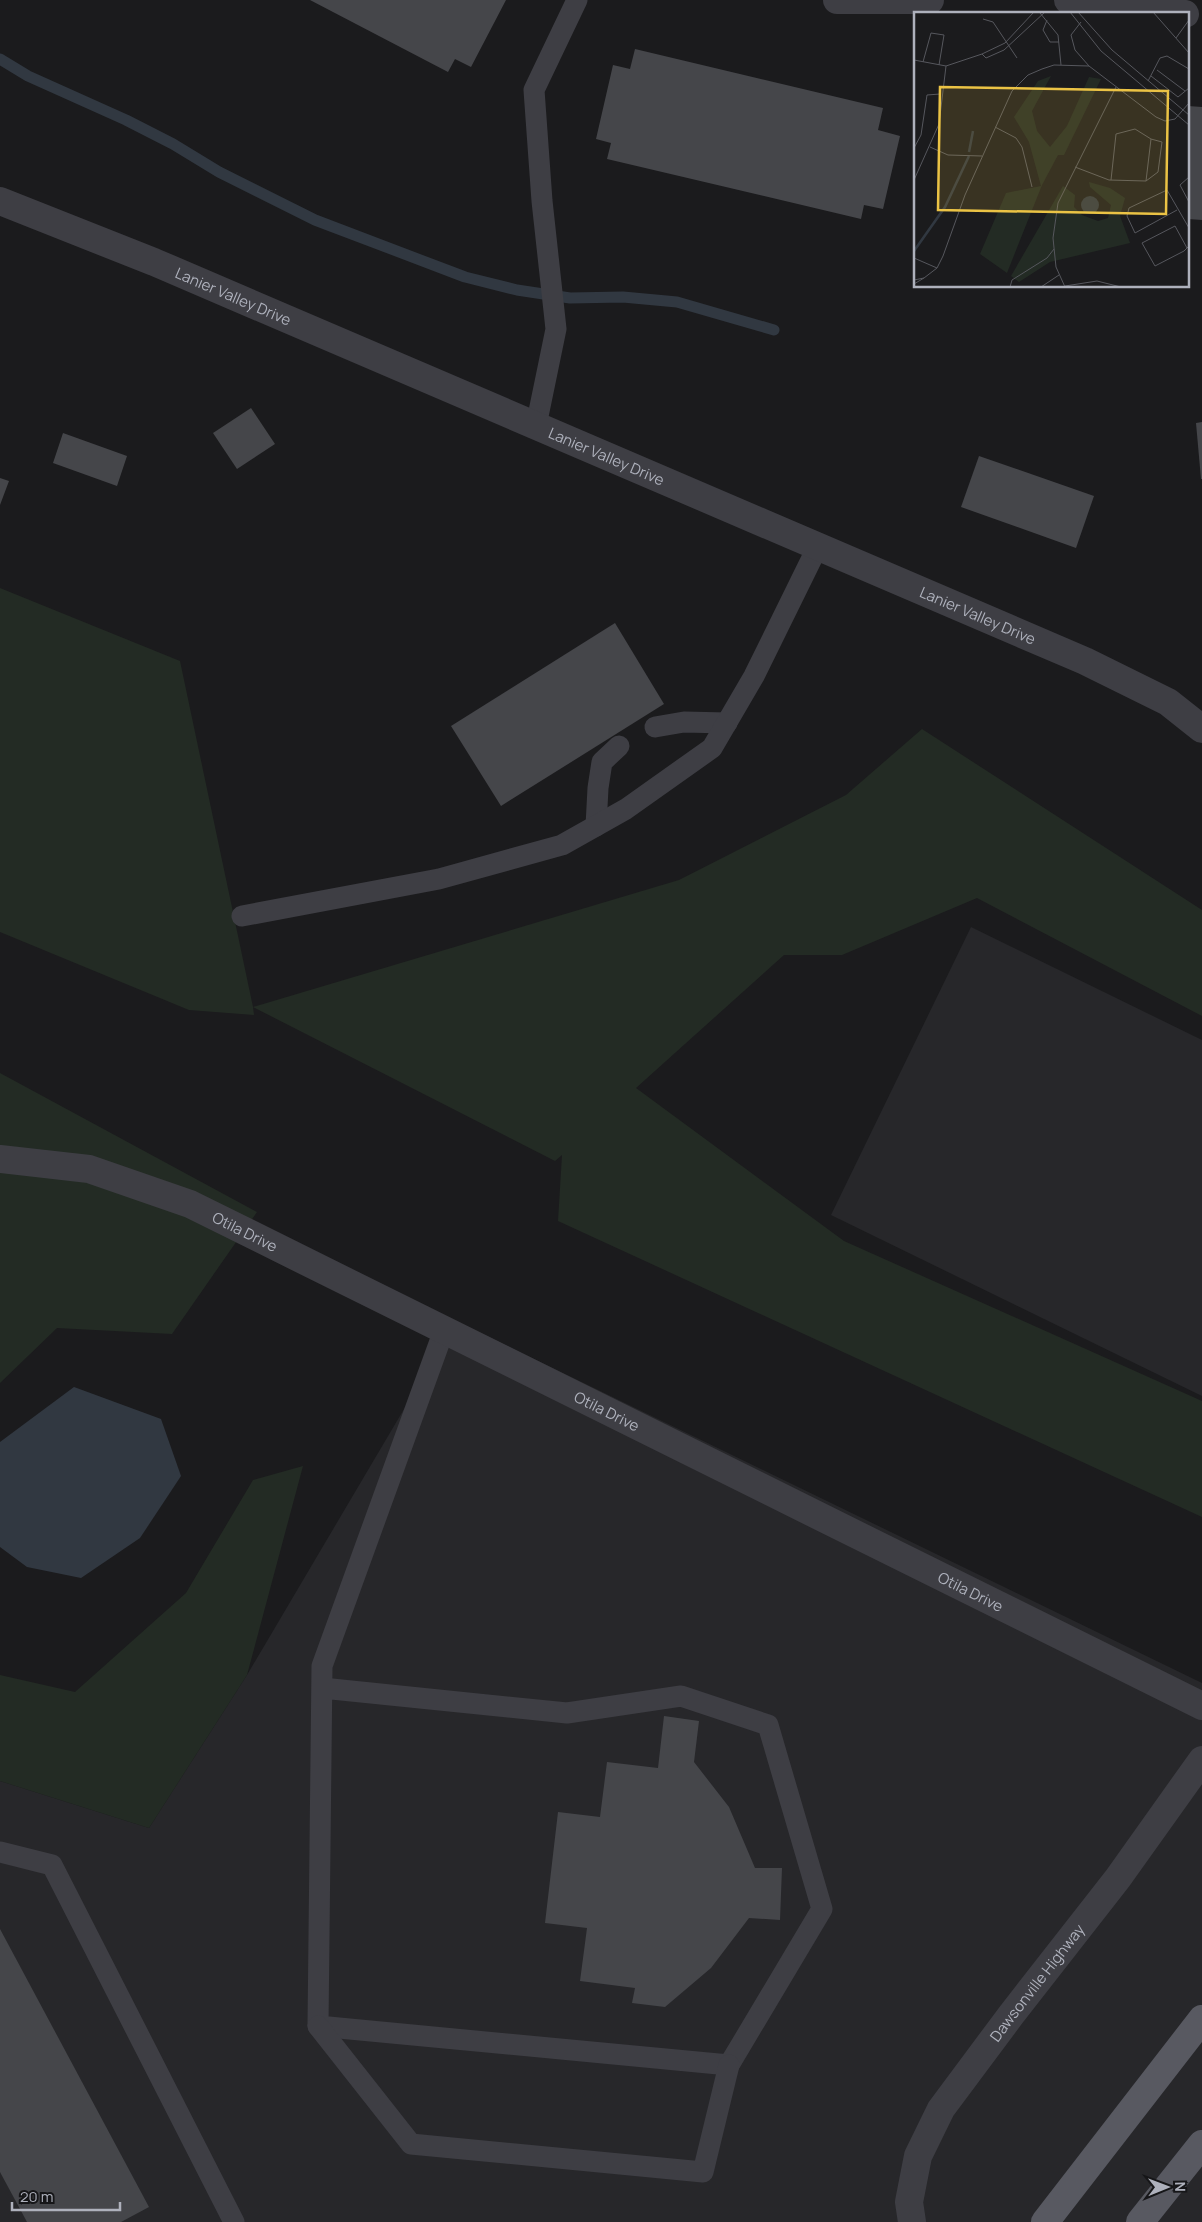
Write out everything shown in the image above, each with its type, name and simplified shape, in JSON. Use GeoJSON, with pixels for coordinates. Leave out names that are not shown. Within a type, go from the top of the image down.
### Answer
{"type":"FeatureCollection","features":[{"type":"Feature","properties":{"kind":"main road"},"geometry":{"type":"LineString","coordinates":[[1045,2222],[1202,2020]]}},
{"type":"Feature","properties":{"kind":"main road"},"geometry":{"type":"LineString","coordinates":[[1140,2222],[1202,2144]]}},
{"type":"Feature","properties":{"kind":"street"},"geometry":{"type":"LineString","coordinates":[[837,0],[930,0]]}},
{"type":"Feature","properties":{"kind":"street"},"geometry":{"type":"LineString","coordinates":[[1068,0],[1126,3],[1175,12]]}},
{"type":"Feature","properties":{"kind":"street","name":"Lanier Valley Drive"},"geometry":{"type":"LineString","coordinates":[[0,201],[154,262],[1085,661],[1168,702],[1202,729]]}},
{"type":"Feature","properties":{"kind":"street","name":"Otila Drive"},"geometry":{"type":"LineString","coordinates":[[0,1159],[89,1169],[190,1204],[1202,1706]]}},
{"type":"Feature","properties":{"kind":"street","name":"Dawsonville Highway"},"geometry":{"type":"LineString","coordinates":[[912,2222],[909,2202],[918,2156],[941,2109],[1118,1878],[1202,1760]]}},
{"type":"Feature","properties":{"kind":"lane"},"geometry":{"type":"LineString","coordinates":[[536,426],[556,329],[542,201],[534,90],[577,0]]}},
{"type":"Feature","properties":{"kind":"lane"},"geometry":{"type":"LineString","coordinates":[[242,916],[439,879],[562,844],[626,809],[712,748],[754,676],[818,548]]}},
{"type":"Feature","properties":{"kind":"lane"},"geometry":{"type":"LineString","coordinates":[[655,728],[684,722],[727,723]]}},
{"type":"Feature","properties":{"kind":"lane"},"geometry":{"type":"LineString","coordinates":[[596,826],[598,788],[602,762],[619,746]]}},
{"type":"Feature","properties":{"kind":"lane"},"geometry":{"type":"LineString","coordinates":[[322,1688],[567,1713],[680,1696],[768,1725],[822,1909],[729,2066],[703,2172],[411,2144],[318,2026],[322,1666],[444,1330]]}},
{"type":"Feature","properties":{"kind":"lane"},"geometry":{"type":"LineString","coordinates":[[0,1852],[52,1865],[234,2222]]}},
{"type":"Feature","properties":{"kind":"lane"},"geometry":{"type":"LineString","coordinates":[[318,2026],[729,2066]]}},
{"type":"Feature","properties":{"kind":"shaded area"},"geometry":{"type":"Polygon","coordinates":[[[0,588],[180,661],[254,1015],[189,1010],[0,932],[0,588]]]}},
{"type":"Feature","properties":{"kind":"shaded area"},"geometry":{"type":"Polygon","coordinates":[[[922,729],[1202,910],[1202,1016],[977,898],[842,955],[784,955],[636,1088],[844,1241],[1202,1401],[1202,1517],[558,1221],[562,1155],[555,1161],[253,1007],[679,880],[846,795],[922,729]]]}},
{"type":"Feature","properties":{"kind":"shaded area"},"geometry":{"type":"Polygon","coordinates":[[[971,927],[1202,1040],[1202,1396],[831,1215],[971,927]]]}},
{"type":"Feature","properties":{"kind":"shaded area"},"geometry":{"type":"Polygon","coordinates":[[[0,1073],[257,1212],[172,1334],[57,1328],[0,1383],[0,1073]]]}},
{"type":"Feature","properties":{"kind":"shaded area"},"geometry":{"type":"Polygon","coordinates":[[[456,1321],[1202,1683],[1202,2222],[0,2222],[0,1781],[149,1828],[247,1675],[456,1321]]]}},
{"type":"Feature","properties":{"kind":"shaded area"},"geometry":{"type":"Polygon","coordinates":[[[74,1387],[161,1419],[181,1476],[140,1538],[81,1578],[27,1567],[0,1547],[0,1442],[74,1387]]]}},
{"type":"Feature","properties":{"kind":"shaded area"},"geometry":{"type":"Polygon","coordinates":[[[303,1466],[247,1675],[149,1828],[0,1781],[0,1675],[75,1692],[186,1593],[253,1480],[303,1466]]]}},
{"type":"Feature","properties":{"kind":"building"},"geometry":{"type":"Polygon","coordinates":[[[310,0],[506,0],[471,67],[455,59],[448,72],[310,0]]]}},
{"type":"Feature","properties":{"kind":"building"},"geometry":{"type":"Polygon","coordinates":[[[635,49],[883,108],[878,130],[900,136],[883,209],[864,205],[861,219],[607,159],[611,143],[596,139],[613,65],[630,69],[635,49]]]}},
{"type":"Feature","properties":{"kind":"building"},"geometry":{"type":"Polygon","coordinates":[[[1190,106],[1202,107],[1202,220],[1190,219],[1190,106]]]}},
{"type":"Feature","properties":{"kind":"building"},"geometry":{"type":"Polygon","coordinates":[[[251,408],[275,444],[237,469],[213,433],[251,408]]]}},
{"type":"Feature","properties":{"kind":"building"},"geometry":{"type":"Polygon","coordinates":[[[1202,422],[1202,479],[1201,479],[1196,423],[1202,422]]]}},
{"type":"Feature","properties":{"kind":"building"},"geometry":{"type":"Polygon","coordinates":[[[63,433],[127,456],[117,486],[53,463],[63,433]]]}},
{"type":"Feature","properties":{"kind":"building"},"geometry":{"type":"Polygon","coordinates":[[[979,456],[1094,496],[1076,548],[961,507],[979,456]]]}},
{"type":"Feature","properties":{"kind":"building"},"geometry":{"type":"Polygon","coordinates":[[[0,478],[9,481],[0,505],[0,478]]]}},
{"type":"Feature","properties":{"kind":"building"},"geometry":{"type":"Polygon","coordinates":[[[615,623],[664,704],[501,806],[451,726],[615,623]]]}},
{"type":"Feature","properties":{"kind":"building"},"geometry":{"type":"Polygon","coordinates":[[[664,1716],[699,1721],[694,1762],[729,1807],[755,1868],[782,1868],[780,1920],[749,1918],[711,1968],[665,2007],[632,2003],[635,1988],[580,1981],[587,1928],[545,1923],[558,1812],[600,1817],[607,1762],[658,1768],[664,1716]]]}},
{"type":"Feature","properties":{"kind":"building"},"geometry":{"type":"Polygon","coordinates":[[[0,1929],[149,2207],[121,2222],[27,2222],[0,2172],[0,1929]]]}},
{"type":"Feature","properties":{"kind":"waterway"},"geometry":{"type":"LineString","coordinates":[[0,59],[28,76],[126,120],[173,144],[219,172],[315,220],[465,277],[517,290],[570,298],[623,297],[677,302],[774,330]]}}]}
